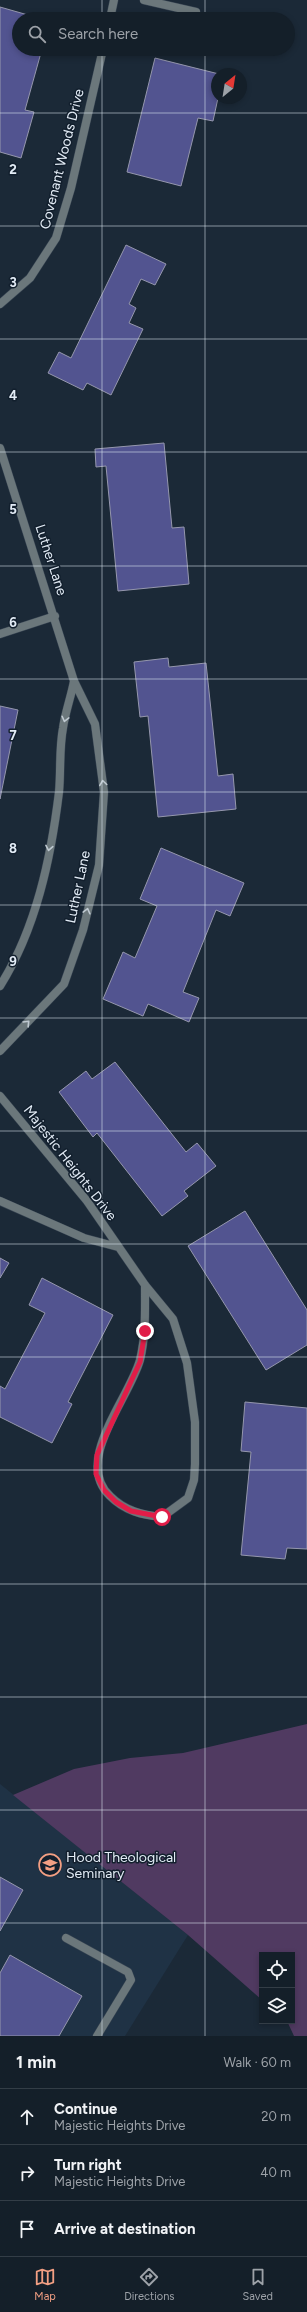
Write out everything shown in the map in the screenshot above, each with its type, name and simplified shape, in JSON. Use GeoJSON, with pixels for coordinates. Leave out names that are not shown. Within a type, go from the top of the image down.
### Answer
{"type":"FeatureCollection","features":[{"type":"Feature","properties":{"kind":"street"},"geometry":{"type":"LineString","coordinates":[[111,12],[114,0]]}},
{"type":"Feature","properties":{"kind":"street"},"geometry":{"type":"LineString","coordinates":[[144,0],[196,12]]}},
{"type":"Feature","properties":{"kind":"street","name":"Covenant Woods Drive"},"geometry":{"type":"LineString","coordinates":[[0,304],[30,278],[56,238],[71,188],[101,56]]}},
{"type":"Feature","properties":{"kind":"street","name":"Luther Lane"},"geometry":{"type":"LineString","coordinates":[[0,448],[55,616],[74,681],[95,724],[104,792],[99,865],[83,930],[64,984],[0,1051]]}},
{"type":"Feature","properties":{"kind":"street"},"geometry":{"type":"LineString","coordinates":[[0,634],[55,616]]}},
{"type":"Feature","properties":{"kind":"street","name":"Luther Lane"},"geometry":{"type":"LineString","coordinates":[[0,986],[12,966],[30,923],[46,868],[59,792],[63,729],[74,681]]}},
{"type":"Feature","properties":{"kind":"street","name":"Majestic Heights Drive"},"geometry":{"type":"LineString","coordinates":[[0,1096],[86,1201],[145,1285],[174,1319],[187,1363],[195,1422],[194,1480],[188,1498],[162,1517],[131,1511],[116,1502],[104,1490],[96,1474],[97,1455],[140,1362],[145,1331],[145,1285]]}},
{"type":"Feature","properties":{"kind":"street","name":"Majestic Heights Drive"},"geometry":{"type":"LineString","coordinates":[[0,1201],[84,1238],[118,1247]]}},
{"type":"Feature","properties":{"kind":"street"},"geometry":{"type":"LineString","coordinates":[[66,1938],[128,1972],[131,1980],[97,2036]]}},
{"type":"Feature","properties":{"kind":"shaded area"},"geometry":{"type":"Polygon","coordinates":[[[307,1724],[307,2036],[294,2036],[288,2024],[295,2024],[295,1952],[259,1952],[259,1997],[188,1935],[13,1795],[74,1769],[130,1758],[183,1753],[307,1724]]]}},
{"type":"Feature","properties":{"kind":"shaded area","name":"Hood Theological Seminary"},"geometry":{"type":"Polygon","coordinates":[[[0,1784],[188,1935],[125,2036],[0,2036],[0,1784]]]}},
{"type":"Feature","properties":{"kind":"building"},"geometry":{"type":"Polygon","coordinates":[[[0,7],[18,12],[12,12],[12,56],[40,56],[25,110],[34,112],[21,158],[0,152],[0,7]]]}},
{"type":"Feature","properties":{"kind":"building"},"geometry":{"type":"Polygon","coordinates":[[[155,58],[211,72],[211,104],[217,104],[213,121],[198,118],[181,186],[127,172],[155,58]]]}},
{"type":"Feature","properties":{"kind":"building"},"geometry":{"type":"Polygon","coordinates":[[[126,245],[166,264],[155,285],[141,279],[129,304],[136,308],[129,323],[143,329],[111,395],[87,383],[83,390],[48,373],[59,352],[71,358],[126,245]]]}},
{"type":"Feature","properties":{"kind":"building"},"geometry":{"type":"Polygon","coordinates":[[[164,443],[172,528],[184,527],[189,584],[118,591],[106,466],[96,467],[95,449],[164,443]]]}},
{"type":"Feature","properties":{"kind":"building"},"geometry":{"type":"Polygon","coordinates":[[[168,658],[169,667],[206,663],[218,776],[233,774],[236,809],[158,817],[148,716],[140,717],[134,662],[168,658]]]}},
{"type":"Feature","properties":{"kind":"building"},"geometry":{"type":"Polygon","coordinates":[[[0,706],[18,710],[0,799],[0,706]]]}},
{"type":"Feature","properties":{"kind":"building"},"geometry":{"type":"Polygon","coordinates":[[[161,848],[244,883],[230,916],[216,910],[183,992],[199,998],[189,1022],[148,1004],[143,1016],[103,999],[123,952],[135,958],[157,906],[140,899],[161,848]]]}},
{"type":"Feature","properties":{"kind":"building"},"geometry":{"type":"Polygon","coordinates":[[[115,1062],[186,1152],[197,1143],[216,1166],[184,1191],[188,1196],[162,1216],[97,1133],[93,1137],[59,1092],[86,1071],[92,1079],[115,1062]]]}},
{"type":"Feature","properties":{"kind":"building"},"geometry":{"type":"Polygon","coordinates":[[[245,1211],[307,1310],[307,1345],[266,1370],[188,1246],[245,1211]]]}},
{"type":"Feature","properties":{"kind":"building"},"geometry":{"type":"Polygon","coordinates":[[[0,1258],[9,1263],[0,1278],[0,1258]]]}},
{"type":"Feature","properties":{"kind":"building"},"geometry":{"type":"Polygon","coordinates":[[[42,1278],[113,1315],[68,1402],[72,1404],[52,1443],[0,1417],[0,1386],[5,1389],[45,1313],[29,1305],[42,1278]]]}},
{"type":"Feature","properties":{"kind":"building"},"geometry":{"type":"Polygon","coordinates":[[[245,1402],[307,1408],[307,1549],[287,1548],[285,1559],[241,1555],[251,1452],[241,1451],[245,1402]]]}},
{"type":"Feature","properties":{"kind":"building"},"geometry":{"type":"Polygon","coordinates":[[[0,1877],[23,1890],[0,1931],[0,1877]]]}},
{"type":"Feature","properties":{"kind":"building"},"geometry":{"type":"Polygon","coordinates":[[[10,1955],[82,1996],[59,2036],[0,2036],[0,1973],[10,1955]]]}},
{"type":"Feature","properties":{"kind":"place","name":"Hood Theological Seminary"},"geometry":{"type":"Point","coordinates":[50,1865]}},
{"type":"Feature","properties":{"kind":"route"},"geometry":{"type":"LineString","coordinates":[[145,1331],[140,1362],[97,1455],[96,1474],[104,1490],[116,1502],[131,1511],[147,1516],[162,1517]]}}]}
